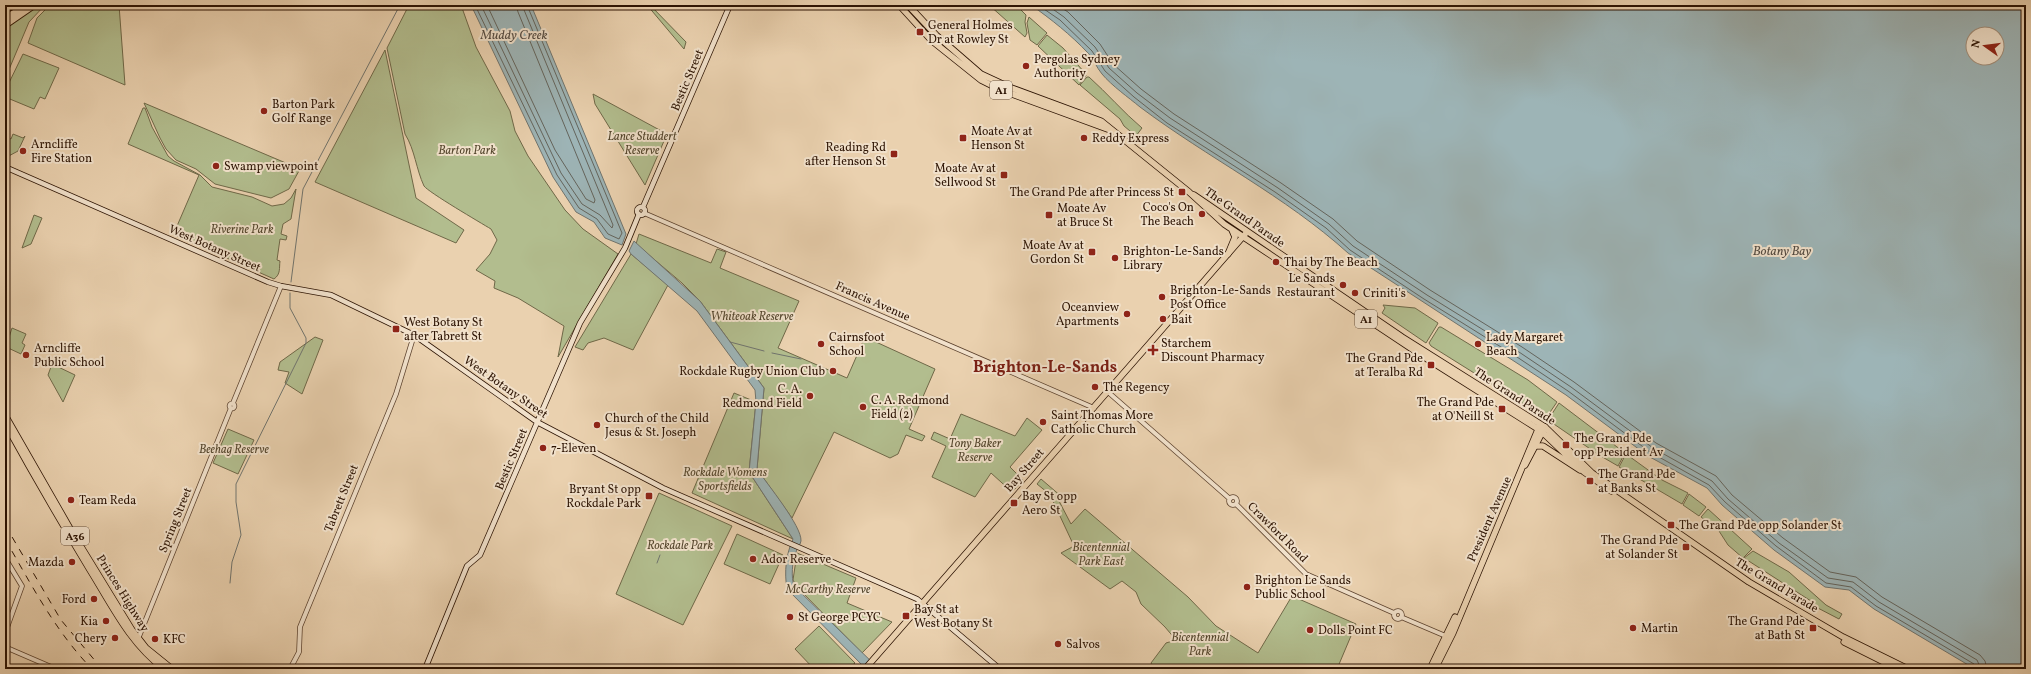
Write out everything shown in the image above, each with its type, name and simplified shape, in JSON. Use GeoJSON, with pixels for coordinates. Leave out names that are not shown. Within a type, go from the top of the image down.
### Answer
{"type":"FeatureCollection","features":[{"type":"Feature","properties":{"kind":"highway"},"geometry":{"type":"LineString","coordinates":[[5,9],[13,5]]}},
{"type":"Feature","properties":{"kind":"highway"},"geometry":{"type":"LineString","coordinates":[[5,13],[20,5]]}},
{"type":"Feature","properties":{"kind":"highway"},"geometry":{"type":"LineString","coordinates":[[5,18],[28,5]]}},
{"type":"Feature","properties":{"kind":"highway"},"geometry":{"type":"LineString","coordinates":[[5,25],[34,5]]}},
{"type":"Feature","properties":{"kind":"main road","name":"Bestic Street"},"geometry":{"type":"LineString","coordinates":[[425,669],[467,566],[480,555],[580,323],[625,248],[642,214],[637,209],[643,207],[730,5]]}},
{"type":"Feature","properties":{"kind":"main road","name":"A1"},"geometry":{"type":"LineString","coordinates":[[899,5],[931,40],[981,80],[1001,90],[1111,130]]}},
{"type":"Feature","properties":{"kind":"main road","name":"A1"},"geometry":{"type":"LineString","coordinates":[[908,5],[936,35],[981,74],[1009,87],[1101,121],[1111,130]]}},
{"type":"Feature","properties":{"kind":"main road","name":"The Grand Parade"},"geometry":{"type":"LineString","coordinates":[[1111,130],[1190,192],[1231,228],[1245,234]]}},
{"type":"Feature","properties":{"kind":"main road","name":"West Botany Street"},"geometry":{"type":"LineString","coordinates":[[5,167],[281,286],[331,295],[414,335],[537,422],[657,486],[905,594],[923,604],[1000,669]]}},
{"type":"Feature","properties":{"kind":"main road","name":"The Grand Parade"},"geometry":{"type":"LineString","coordinates":[[1190,192],[1203,199],[1245,234],[1424,357],[1542,428],[1592,473],[1749,582],[1843,637],[1908,669]]}},
{"type":"Feature","properties":{"kind":"main road"},"geometry":{"type":"LineString","coordinates":[[1228,254],[1235,237],[1231,228]]}},
{"type":"Feature","properties":{"kind":"main road","name":"Bay Street"},"geometry":{"type":"LineString","coordinates":[[865,669],[1245,234]]}},
{"type":"Feature","properties":{"kind":"main road","name":"Princes Highway"},"geometry":{"type":"LineString","coordinates":[[5,415],[137,641],[172,669]]}},
{"type":"Feature","properties":{"kind":"main road","name":"Princes Highway"},"geometry":{"type":"LineString","coordinates":[[5,423],[70,537],[137,641],[148,656],[164,669]]}},
{"type":"Feature","properties":{"kind":"main road","name":"The Grand Parade"},"geometry":{"type":"LineString","coordinates":[[1542,428],[1584,472],[1752,588],[1852,646],[1898,669]]}},
{"type":"Feature","properties":{"kind":"main road","name":"President Avenue"},"geometry":{"type":"LineString","coordinates":[[1435,669],[1470,585],[1524,465],[1536,446],[1542,428]]}},
{"type":"Feature","properties":{"kind":"main road","name":"President Avenue"},"geometry":{"type":"LineString","coordinates":[[1524,465],[1527,452],[1542,428]]}},
{"type":"Feature","properties":{"kind":"main road"},"geometry":{"type":"LineString","coordinates":[[1536,446],[1543,446],[1572,466],[1584,472]]}},
{"type":"Feature","properties":{"kind":"main road","name":"President Avenue"},"geometry":{"type":"LineString","coordinates":[[1430,669],[1449,637]]}},
{"type":"Feature","properties":{"kind":"street","name":"Francis Avenue"},"geometry":{"type":"LineString","coordinates":[[642,214],[1094,408]]}},
{"type":"Feature","properties":{"kind":"street","name":"Spring Street"},"geometry":{"type":"LineString","coordinates":[[137,641],[231,408],[230,404],[233,403],[281,286]]}},
{"type":"Feature","properties":{"kind":"street","name":"Tabrett Street"},"geometry":{"type":"LineString","coordinates":[[290,669],[299,651],[300,627],[396,394],[414,335]]}},
{"type":"Feature","properties":{"kind":"street","name":"Crawford Road"},"geometry":{"type":"LineString","coordinates":[[1108,392],[1230,499],[1230,504],[1236,504],[1306,574],[1394,613],[1400,612],[1401,617],[1449,637]]}},
{"type":"Feature","properties":{"kind":"street"},"geometry":{"type":"LineString","coordinates":[[5,558],[22,588],[5,633]]}},
{"type":"Feature","properties":{"kind":"street"},"geometry":{"type":"LineString","coordinates":[[5,647],[56,669]]}},
{"type":"Feature","properties":{"kind":"green space"},"geometry":{"type":"Polygon","coordinates":[[[39,5],[45,5],[29,22],[5,79],[5,27],[39,5]]]}},
{"type":"Feature","properties":{"kind":"green space"},"geometry":{"type":"Polygon","coordinates":[[[50,5],[119,5],[125,85],[28,43],[37,18],[50,5]]]}},
{"type":"Feature","properties":{"kind":"green space","name":"Barton Park"},"geometry":{"type":"Polygon","coordinates":[[[409,5],[461,5],[476,47],[510,111],[515,131],[528,156],[565,210],[583,229],[618,254],[558,357],[564,326],[518,298],[494,288],[495,281],[476,270],[490,254],[497,240],[491,229],[444,201],[424,186],[411,146],[405,134],[387,48],[409,5]]]}},
{"type":"Feature","properties":{"kind":"green space"},"geometry":{"type":"Polygon","coordinates":[[[647,5],[650,5],[686,42],[684,49],[647,5]]]}},
{"type":"Feature","properties":{"kind":"green space"},"geometry":{"type":"Polygon","coordinates":[[[989,5],[1016,5],[1026,15],[1025,22],[1027,33],[1025,37],[989,5]]]}},
{"type":"Feature","properties":{"kind":"green space"},"geometry":{"type":"Polygon","coordinates":[[[1029,17],[1047,33],[1037,45],[1030,40],[1027,23],[1029,17]]]}},
{"type":"Feature","properties":{"kind":"green space"},"geometry":{"type":"Polygon","coordinates":[[[1047,35],[1063,48],[1085,73],[1086,76],[1079,85],[1038,46],[1047,35]]]}},
{"type":"Feature","properties":{"kind":"green space"},"geometry":{"type":"Polygon","coordinates":[[[385,50],[416,198],[464,230],[456,243],[315,182],[385,50]]]}},
{"type":"Feature","properties":{"kind":"green space"},"geometry":{"type":"Polygon","coordinates":[[[23,54],[59,68],[45,99],[40,97],[34,109],[5,97],[5,91],[23,54]]]}},
{"type":"Feature","properties":{"kind":"green space"},"geometry":{"type":"Polygon","coordinates":[[[1087,77],[1096,83],[1128,116],[1142,128],[1136,136],[1124,126],[1120,119],[1080,85],[1087,77]]]}},
{"type":"Feature","properties":{"kind":"green space","name":"Lance Studdert Reserve"},"geometry":{"type":"Polygon","coordinates":[[[593,94],[667,134],[645,185],[595,104],[593,94]]]}},
{"type":"Feature","properties":{"kind":"green space"},"geometry":{"type":"Polygon","coordinates":[[[144,103],[300,169],[289,189],[271,198],[215,184],[196,169],[176,160],[166,149],[144,103]]]}},
{"type":"Feature","properties":{"kind":"green space","name":"Riverine Park"},"geometry":{"type":"Polygon","coordinates":[[[143,108],[145,108],[152,127],[168,156],[174,161],[200,175],[212,187],[252,197],[272,206],[284,204],[291,198],[296,189],[291,219],[283,224],[281,234],[287,236],[286,240],[280,239],[277,260],[280,261],[279,271],[278,275],[274,279],[175,235],[174,233],[199,175],[128,144],[143,108]]]}},
{"type":"Feature","properties":{"kind":"green space"},"geometry":{"type":"Polygon","coordinates":[[[13,134],[23,138],[25,136],[18,151],[5,158],[5,137],[11,139],[13,134]]]}},
{"type":"Feature","properties":{"kind":"green space"},"geometry":{"type":"Polygon","coordinates":[[[34,215],[42,218],[31,244],[22,248],[34,215]]]}},
{"type":"Feature","properties":{"kind":"green space","name":"Whiteoak Reserve"},"geometry":{"type":"Polygon","coordinates":[[[639,234],[711,263],[717,249],[726,252],[720,268],[799,301],[778,348],[847,378],[865,337],[935,369],[909,429],[925,436],[922,441],[906,435],[898,454],[890,458],[834,432],[792,518],[757,469],[764,388],[700,301],[682,283],[636,244],[639,234]]]}},
{"type":"Feature","properties":{"kind":"green space"},"geometry":{"type":"Polygon","coordinates":[[[631,254],[668,285],[633,350],[604,338],[588,343],[583,350],[575,347],[631,254]]]}},
{"type":"Feature","properties":{"kind":"green space"},"geometry":{"type":"Polygon","coordinates":[[[1383,305],[1415,308],[1438,323],[1426,343],[1382,313],[1385,308],[1383,305]]]}},
{"type":"Feature","properties":{"kind":"green space"},"geometry":{"type":"Polygon","coordinates":[[[1439,327],[1528,380],[1557,402],[1546,418],[1431,346],[1429,343],[1439,327]]]}},
{"type":"Feature","properties":{"kind":"green space"},"geometry":{"type":"Polygon","coordinates":[[[12,328],[26,334],[22,343],[25,345],[21,354],[6,347],[12,328]]]}},
{"type":"Feature","properties":{"kind":"green space"},"geometry":{"type":"Polygon","coordinates":[[[315,337],[323,340],[302,394],[285,383],[289,372],[278,370],[280,362],[315,337]]]}},
{"type":"Feature","properties":{"kind":"green space"},"geometry":{"type":"Polygon","coordinates":[[[52,364],[75,375],[63,402],[48,375],[52,364]]]}},
{"type":"Feature","properties":{"kind":"green space","name":"Rockdale Womens Sportsfields"},"geometry":{"type":"Polygon","coordinates":[[[734,393],[756,402],[749,472],[793,539],[692,493],[734,393]]]}},
{"type":"Feature","properties":{"kind":"green space"},"geometry":{"type":"Polygon","coordinates":[[[1559,403],[1625,453],[1618,466],[1599,455],[1548,420],[1559,403]]]}},
{"type":"Feature","properties":{"kind":"green space","name":"Tony Baker Reserve"},"geometry":{"type":"Polygon","coordinates":[[[961,414],[1015,436],[1027,418],[1042,430],[1010,467],[1023,480],[1012,492],[991,473],[975,497],[932,477],[946,446],[931,439],[934,432],[950,439],[961,414]]]}},
{"type":"Feature","properties":{"kind":"green space","name":"Beehag Reserve"},"geometry":{"type":"Polygon","coordinates":[[[228,429],[254,440],[238,474],[213,463],[228,429]]]}},
{"type":"Feature","properties":{"kind":"green space"},"geometry":{"type":"Polygon","coordinates":[[[1626,454],[1662,480],[1688,493],[1682,504],[1619,467],[1626,454]]]}},
{"type":"Feature","properties":{"kind":"green space"},"geometry":{"type":"Polygon","coordinates":[[[1041,479],[1062,497],[1059,501],[1071,524],[1085,509],[1188,597],[1216,626],[1258,653],[1292,596],[1356,624],[1337,669],[1154,669],[1151,663],[1166,643],[1176,640],[1141,604],[1136,592],[1122,581],[1110,589],[1061,553],[1074,546],[1052,499],[1053,497],[1037,484],[1041,479]]]}},
{"type":"Feature","properties":{"kind":"green space","name":"Rockdale Park"},"geometry":{"type":"Polygon","coordinates":[[[659,493],[732,526],[683,625],[616,594],[659,493]]]}},
{"type":"Feature","properties":{"kind":"green space"},"geometry":{"type":"Polygon","coordinates":[[[1689,494],[1706,507],[1699,516],[1683,505],[1689,494]]]}},
{"type":"Feature","properties":{"kind":"green space"},"geometry":{"type":"Polygon","coordinates":[[[1708,509],[1752,549],[1743,558],[1728,545],[1719,531],[1701,517],[1708,509]]]}},
{"type":"Feature","properties":{"kind":"green space","name":"Ador Reserve"},"geometry":{"type":"Polygon","coordinates":[[[737,534],[783,555],[770,584],[724,564],[737,534]]]}},
{"type":"Feature","properties":{"kind":"green space"},"geometry":{"type":"Polygon","coordinates":[[[1753,551],[1789,572],[1826,605],[1842,614],[1839,619],[1814,606],[1814,603],[1744,558],[1753,551]]]}},
{"type":"Feature","properties":{"kind":"green space","name":"McCarthy Reserve"},"geometry":{"type":"Polygon","coordinates":[[[797,553],[856,578],[847,603],[892,622],[862,653],[797,587],[793,580],[797,553]]]}},
{"type":"Feature","properties":{"kind":"green space"},"geometry":{"type":"Polygon","coordinates":[[[819,626],[855,663],[848,669],[814,669],[795,649],[819,626]]]}},
{"type":"Feature","properties":{"kind":"water","name":"Muddy Creek"},"geometry":{"type":"Polygon","coordinates":[[[471,5],[531,5],[626,234],[622,245],[605,238],[594,222],[576,212],[553,177],[471,5]]]}},
{"type":"Feature","properties":{"kind":"water","name":"Botany Bay"},"geometry":{"type":"Polygon","coordinates":[[[1031,5],[2026,5],[2026,669],[1975,669],[1874,609],[1849,590],[1825,587],[1774,550],[1722,505],[1707,488],[1648,456],[1566,395],[1348,253],[1324,232],[1298,213],[1166,126],[1140,107],[1106,78],[1090,55],[1061,28],[1031,5]]]}},
{"type":"Feature","properties":{"kind":"water"},"geometry":{"type":"Polygon","coordinates":[[[634,241],[700,301],[764,388],[757,469],[783,505],[800,534],[801,541],[796,551],[793,565],[792,578],[794,586],[879,669],[866,669],[787,589],[786,563],[793,539],[749,472],[756,402],[755,390],[697,311],[631,254],[629,251],[634,241]]]}},
{"type":"Feature","properties":{"kind":"waterway"},"geometry":{"type":"LineString","coordinates":[[291,282],[303,189],[400,5]]}},
{"type":"Feature","properties":{"kind":"waterway"},"geometry":{"type":"LineString","coordinates":[[230,583],[232,562],[241,535],[236,502],[236,484],[306,343],[306,338],[290,308],[290,293]]}},
{"type":"Feature","properties":{"kind":"waterway"},"geometry":{"type":"LineString","coordinates":[[730,342],[764,351]]}},
{"type":"Feature","properties":{"kind":"waterway"},"geometry":{"type":"LineString","coordinates":[[772,353],[801,359]]}},
{"type":"Feature","properties":{"kind":"waterway"},"geometry":{"type":"LineString","coordinates":[[658,543],[658,548]]}},
{"type":"Feature","properties":{"kind":"waterway"},"geometry":{"type":"LineString","coordinates":[[657,563],[660,555]]}},
{"type":"Feature","properties":{"kind":"railway"},"geometry":{"type":"LineString","coordinates":[[5,525],[61,620],[102,669]]}},
{"type":"Feature","properties":{"kind":"railway"},"geometry":{"type":"LineString","coordinates":[[5,539],[44,607],[66,639],[92,669]]}},
{"type":"Feature","properties":{"kind":"place","name":"General Holmes Dr at Rowley St"},"geometry":{"type":"Point","coordinates":[920,32]}},
{"type":"Feature","properties":{"kind":"place","name":"Pergolas Sydney Authority"},"geometry":{"type":"Point","coordinates":[1026,66]}},
{"type":"Feature","properties":{"kind":"place","name":"Barton Park Golf Range"},"geometry":{"type":"Point","coordinates":[264,111]}},
{"type":"Feature","properties":{"kind":"place","name":"Moate Av at Henson St"},"geometry":{"type":"Point","coordinates":[963,138]}},
{"type":"Feature","properties":{"kind":"place","name":"Reddy Express"},"geometry":{"type":"Point","coordinates":[1084,138]}},
{"type":"Feature","properties":{"kind":"place","name":"Arncliffe Fire Station"},"geometry":{"type":"Point","coordinates":[23,151]}},
{"type":"Feature","properties":{"kind":"place","name":"Reading Rd after Henson St"},"geometry":{"type":"Point","coordinates":[894,154]}},
{"type":"Feature","properties":{"kind":"place","name":"Swamp viewpoint"},"geometry":{"type":"Point","coordinates":[216,166]}},
{"type":"Feature","properties":{"kind":"place","name":"Moate Av at Sellwood St"},"geometry":{"type":"Point","coordinates":[1004,175]}},
{"type":"Feature","properties":{"kind":"place","name":"The Grand Pde after Princess St"},"geometry":{"type":"Point","coordinates":[1182,192]}},
{"type":"Feature","properties":{"kind":"place","name":"Coco's On The Beach"},"geometry":{"type":"Point","coordinates":[1202,214]}},
{"type":"Feature","properties":{"kind":"place","name":"Moate Av at Bruce St"},"geometry":{"type":"Point","coordinates":[1049,215]}},
{"type":"Feature","properties":{"kind":"place","name":"Moate Av at Gordon St"},"geometry":{"type":"Point","coordinates":[1092,252]}},
{"type":"Feature","properties":{"kind":"place","name":"Brighton-Le-Sands Library"},"geometry":{"type":"Point","coordinates":[1115,258]}},
{"type":"Feature","properties":{"kind":"place","name":"Thai by The Beach"},"geometry":{"type":"Point","coordinates":[1276,262]}},
{"type":"Feature","properties":{"kind":"place","name":"Le Sands Restaurant"},"geometry":{"type":"Point","coordinates":[1343,285]}},
{"type":"Feature","properties":{"kind":"place","name":"Criniti's"},"geometry":{"type":"Point","coordinates":[1355,293]}},
{"type":"Feature","properties":{"kind":"place","name":"Brighton-Le-Sands Post Office"},"geometry":{"type":"Point","coordinates":[1162,297]}},
{"type":"Feature","properties":{"kind":"place","name":"Oceanview Apartments"},"geometry":{"type":"Point","coordinates":[1127,314]}},
{"type":"Feature","properties":{"kind":"place","name":"Bait"},"geometry":{"type":"Point","coordinates":[1163,319]}},
{"type":"Feature","properties":{"kind":"place","name":"West Botany St after Tabrett St"},"geometry":{"type":"Point","coordinates":[396,329]}},
{"type":"Feature","properties":{"kind":"place","name":"Cairnsfoot School"},"geometry":{"type":"Point","coordinates":[821,344]}},
{"type":"Feature","properties":{"kind":"place","name":"Lady Margaret Beach"},"geometry":{"type":"Point","coordinates":[1478,344]}},
{"type":"Feature","properties":{"kind":"place","name":"Starchem Discount Pharmacy"},"geometry":{"type":"Point","coordinates":[1153,350]}},
{"type":"Feature","properties":{"kind":"place","name":"Arncliffe Public School"},"geometry":{"type":"Point","coordinates":[26,355]}},
{"type":"Feature","properties":{"kind":"place","name":"The Grand Pde at Teralba Rd"},"geometry":{"type":"Point","coordinates":[1431,365]}},
{"type":"Feature","properties":{"kind":"place","name":"Rockdale Rugby Union Club"},"geometry":{"type":"Point","coordinates":[833,371]}},
{"type":"Feature","properties":{"kind":"place","name":"The Regency"},"geometry":{"type":"Point","coordinates":[1095,387]}},
{"type":"Feature","properties":{"kind":"place","name":"C. A. Redmond Field"},"geometry":{"type":"Point","coordinates":[810,396]}},
{"type":"Feature","properties":{"kind":"place","name":"C. A. Redmond Field (2)"},"geometry":{"type":"Point","coordinates":[863,407]}},
{"type":"Feature","properties":{"kind":"place","name":"The Grand Pde at O'Neill St"},"geometry":{"type":"Point","coordinates":[1502,409]}},
{"type":"Feature","properties":{"kind":"place","name":"Saint Thomas More Catholic Church"},"geometry":{"type":"Point","coordinates":[1043,422]}},
{"type":"Feature","properties":{"kind":"place","name":"Church of the Child Jesus & St. Joseph"},"geometry":{"type":"Point","coordinates":[597,425]}},
{"type":"Feature","properties":{"kind":"place","name":"The Grand Pde opp President Av"},"geometry":{"type":"Point","coordinates":[1566,445]}},
{"type":"Feature","properties":{"kind":"place","name":"7-Eleven"},"geometry":{"type":"Point","coordinates":[543,448]}},
{"type":"Feature","properties":{"kind":"place","name":"The Grand Pde at Banks St"},"geometry":{"type":"Point","coordinates":[1590,481]}},
{"type":"Feature","properties":{"kind":"place","name":"Bryant St opp Rockdale Park"},"geometry":{"type":"Point","coordinates":[649,496]}},
{"type":"Feature","properties":{"kind":"place","name":"Team Reda"},"geometry":{"type":"Point","coordinates":[71,500]}},
{"type":"Feature","properties":{"kind":"place","name":"Bay St opp Aero St"},"geometry":{"type":"Point","coordinates":[1014,503]}},
{"type":"Feature","properties":{"kind":"place","name":"The Grand Pde opp Solander St"},"geometry":{"type":"Point","coordinates":[1671,525]}},
{"type":"Feature","properties":{"kind":"place","name":"The Grand Pde at Solander St"},"geometry":{"type":"Point","coordinates":[1686,547]}},
{"type":"Feature","properties":{"kind":"place","name":"Ador Reserve"},"geometry":{"type":"Point","coordinates":[753,559]}},
{"type":"Feature","properties":{"kind":"place","name":"Mazda"},"geometry":{"type":"Point","coordinates":[72,562]}},
{"type":"Feature","properties":{"kind":"place","name":"Brighton Le Sands Public School"},"geometry":{"type":"Point","coordinates":[1247,587]}},
{"type":"Feature","properties":{"kind":"place","name":"Ford"},"geometry":{"type":"Point","coordinates":[94,599]}},
{"type":"Feature","properties":{"kind":"place","name":"Bay St at West Botany St"},"geometry":{"type":"Point","coordinates":[906,616]}},
{"type":"Feature","properties":{"kind":"place","name":"St George PCYC"},"geometry":{"type":"Point","coordinates":[790,617]}},
{"type":"Feature","properties":{"kind":"place","name":"Kia"},"geometry":{"type":"Point","coordinates":[106,621]}},
{"type":"Feature","properties":{"kind":"place","name":"Martin"},"geometry":{"type":"Point","coordinates":[1633,628]}},
{"type":"Feature","properties":{"kind":"place","name":"The Grand Pde at Bath St"},"geometry":{"type":"Point","coordinates":[1813,628]}},
{"type":"Feature","properties":{"kind":"place","name":"Dolls Point FC"},"geometry":{"type":"Point","coordinates":[1310,630]}},
{"type":"Feature","properties":{"kind":"place","name":"Chery"},"geometry":{"type":"Point","coordinates":[115,638]}},
{"type":"Feature","properties":{"kind":"place","name":"KFC"},"geometry":{"type":"Point","coordinates":[155,639]}},
{"type":"Feature","properties":{"kind":"place","name":"Salvos"},"geometry":{"type":"Point","coordinates":[1058,644]}},
{"type":"Feature","properties":{"kind":"district","name":"Brighton-Le-Sands"},"geometry":{"type":"Point","coordinates":[1045,366]}},
{"type":"Feature","properties":{"kind":"park label","name":"Bicentennial Park East"},"geometry":{"type":"Point","coordinates":[1101,554]}},
{"type":"Feature","properties":{"kind":"park label","name":"Bicentennial Park"},"geometry":{"type":"Point","coordinates":[1200,644]}}]}
